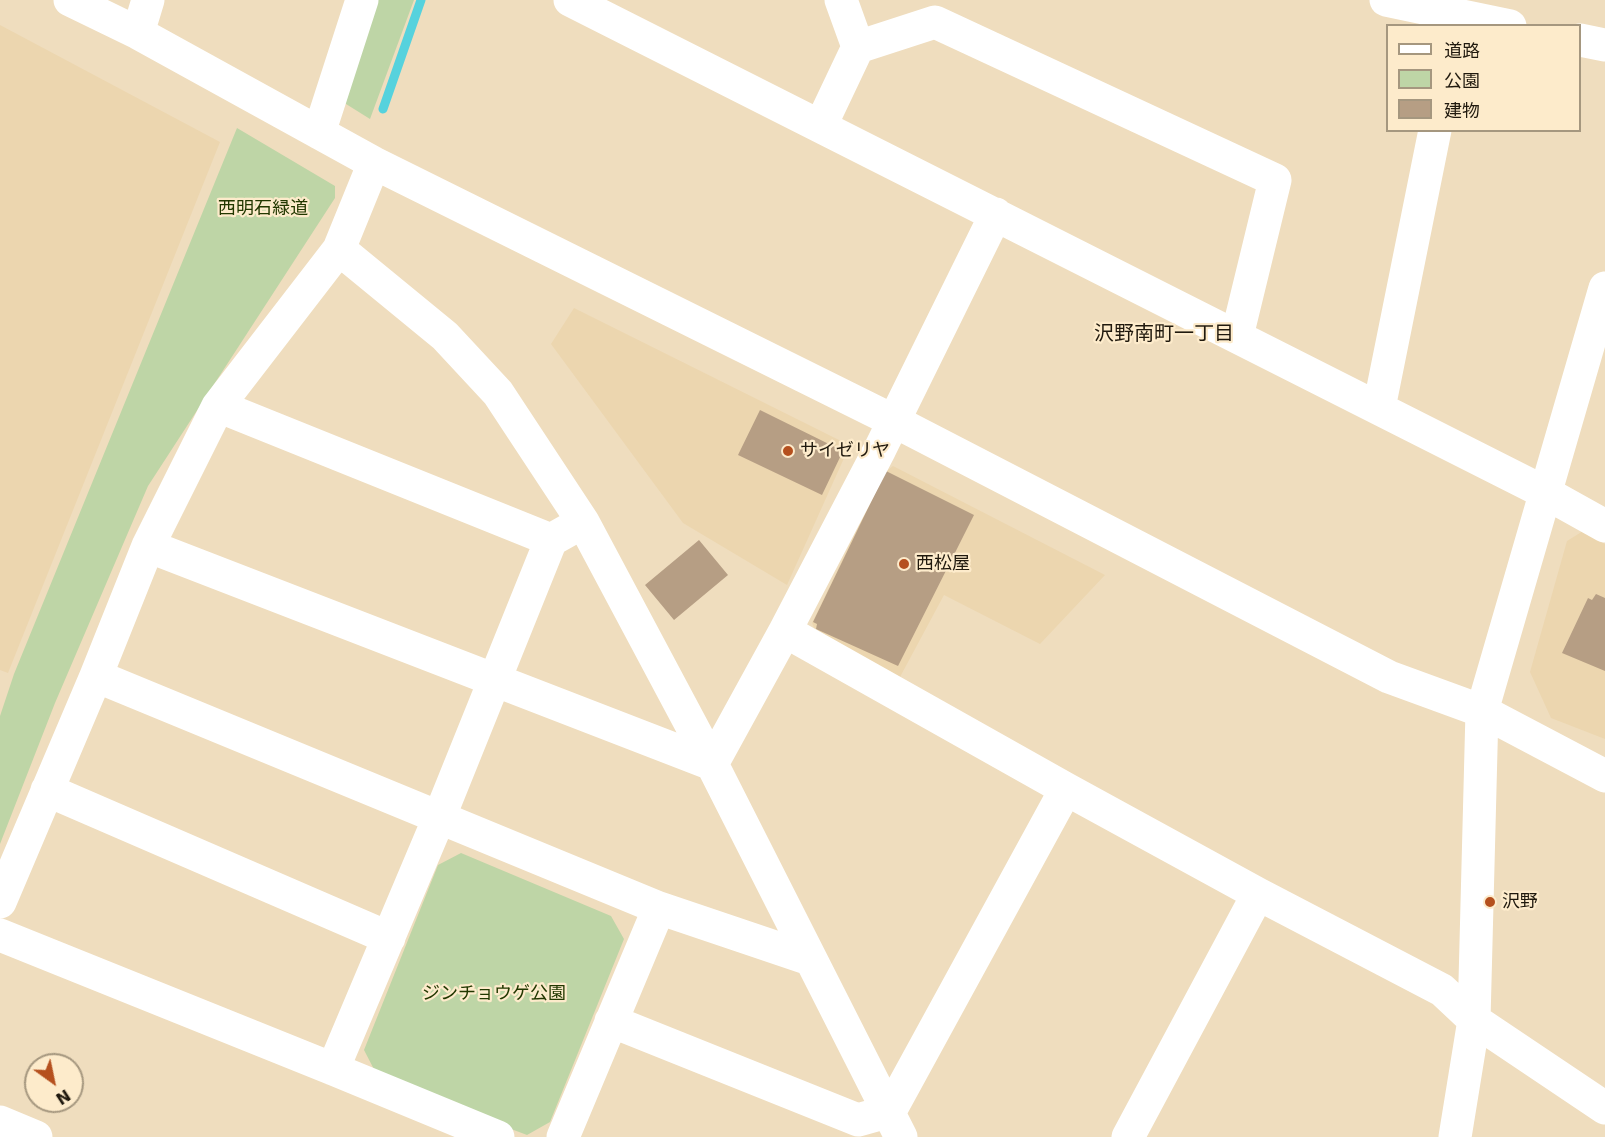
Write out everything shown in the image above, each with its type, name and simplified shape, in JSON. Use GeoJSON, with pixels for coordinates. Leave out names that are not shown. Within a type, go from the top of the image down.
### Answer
{"type":"FeatureCollection","features":[{"type":"Feature","properties":{"kind":"street"},"geometry":{"type":"LineString","coordinates":[[70,0],[138,33],[374,163],[894,421],[1389,677],[1482,711],[1605,776]]}},
{"type":"Feature","properties":{"kind":"street"},"geometry":{"type":"LineString","coordinates":[[138,33],[148,0]]}},
{"type":"Feature","properties":{"kind":"street"},"geometry":{"type":"LineString","coordinates":[[319,133],[362,0]]}},
{"type":"Feature","properties":{"kind":"street"},"geometry":{"type":"LineString","coordinates":[[570,0],[1379,408],[1544,492],[1605,526]]}},
{"type":"Feature","properties":{"kind":"street"},"geometry":{"type":"LineString","coordinates":[[821,125],[858,47],[841,0]]}},
{"type":"Feature","properties":{"kind":"street"},"geometry":{"type":"LineString","coordinates":[[1386,0],[1457,20],[1492,24]]}},
{"type":"Feature","properties":{"kind":"street"},"geometry":{"type":"LineString","coordinates":[[858,47],[935,22],[1275,180],[1237,336]]}},
{"type":"Feature","properties":{"kind":"street"},"geometry":{"type":"LineString","coordinates":[[1581,40],[1605,45]]}},
{"type":"Feature","properties":{"kind":"street"},"geometry":{"type":"LineString","coordinates":[[1379,408],[1435,132]]}},
{"type":"Feature","properties":{"kind":"street"},"geometry":{"type":"LineString","coordinates":[[0,902],[96,676],[148,546],[218,406],[339,249],[374,163]]}},
{"type":"Feature","properties":{"kind":"street"},"geometry":{"type":"LineString","coordinates":[[712,764],[785,631],[894,421],[996,214]]}},
{"type":"Feature","properties":{"kind":"street"},"geometry":{"type":"LineString","coordinates":[[339,249],[445,336],[498,393],[583,522],[712,764],[896,1124]]}},
{"type":"Feature","properties":{"kind":"street"},"geometry":{"type":"LineString","coordinates":[[1455,1137],[1474,1020],[1482,711],[1605,288]]}},
{"type":"Feature","properties":{"kind":"street"},"geometry":{"type":"LineString","coordinates":[[218,406],[551,540]]}},
{"type":"Feature","properties":{"kind":"street"},"geometry":{"type":"LineString","coordinates":[[333,1069],[439,818],[551,540],[583,522]]}},
{"type":"Feature","properties":{"kind":"street"},"geometry":{"type":"LineString","coordinates":[[148,546],[712,764]]}},
{"type":"Feature","properties":{"kind":"street"},"geometry":{"type":"LineString","coordinates":[[785,631],[1258,894],[1442,990],[1474,1020],[1605,1108]]}},
{"type":"Feature","properties":{"kind":"street"},"geometry":{"type":"LineString","coordinates":[[96,676],[659,908],[810,959]]}},
{"type":"Feature","properties":{"kind":"street"},"geometry":{"type":"LineString","coordinates":[[896,1124],[1066,789]]}},
{"type":"Feature","properties":{"kind":"street"},"geometry":{"type":"LineString","coordinates":[[47,790],[389,938]]}},
{"type":"Feature","properties":{"kind":"street"},"geometry":{"type":"LineString","coordinates":[[1128,1137],[1258,894]]}},
{"type":"Feature","properties":{"kind":"street"},"geometry":{"type":"LineString","coordinates":[[562,1137],[659,908]]}},
{"type":"Feature","properties":{"kind":"street"},"geometry":{"type":"LineString","coordinates":[[0,935],[498,1137]]}},
{"type":"Feature","properties":{"kind":"street"},"geometry":{"type":"LineString","coordinates":[[612,1022],[858,1120],[896,1124]]}},
{"type":"Feature","properties":{"kind":"street"},"geometry":{"type":"LineString","coordinates":[[0,1122],[36,1137]]}},
{"type":"Feature","properties":{"kind":"shaded area"},"geometry":{"type":"Polygon","coordinates":[[[0,25],[220,142],[8,673],[0,670],[0,25]]]}},
{"type":"Feature","properties":{"kind":"shaded area"},"geometry":{"type":"Polygon","coordinates":[[[574,308],[843,442],[845,456],[787,585],[683,523],[551,344],[574,308]]]}},
{"type":"Feature","properties":{"kind":"shaded area"},"geometry":{"type":"Polygon","coordinates":[[[893,466],[1105,575],[1040,644],[944,595],[900,677],[816,632],[812,623],[884,473],[893,466]]]}},
{"type":"Feature","properties":{"kind":"shaded area"},"geometry":{"type":"Polygon","coordinates":[[[1583,531],[1605,544],[1605,739],[1551,718],[1530,672],[1567,541],[1583,531]]]}},
{"type":"Feature","properties":{"kind":"green space"},"geometry":{"type":"Polygon","coordinates":[[[374,0],[414,0],[370,119],[338,99],[374,0]]]}},
{"type":"Feature","properties":{"kind":"green space","name":"西明石緑道"},"geometry":{"type":"Polygon","coordinates":[[[237,128],[335,186],[335,198],[148,486],[55,703],[0,844],[0,716],[14,674],[237,128]]]}},
{"type":"Feature","properties":{"kind":"green space","name":"ジンチョウゲ公園"},"geometry":{"type":"Polygon","coordinates":[[[461,853],[611,916],[624,939],[550,1122],[527,1135],[379,1079],[364,1050],[438,865],[461,853]]]}},
{"type":"Feature","properties":{"kind":"building"},"geometry":{"type":"Polygon","coordinates":[[[760,410],[843,451],[822,495],[738,455],[760,410]]]}},
{"type":"Feature","properties":{"kind":"building"},"geometry":{"type":"Polygon","coordinates":[[[886,471],[974,515],[898,666],[816,629],[817,624],[813,622],[886,471]]]}},
{"type":"Feature","properties":{"kind":"building"},"geometry":{"type":"Polygon","coordinates":[[[699,540],[728,575],[674,620],[645,585],[699,540]]]}},
{"type":"Feature","properties":{"kind":"building"},"geometry":{"type":"Polygon","coordinates":[[[1596,594],[1605,598],[1605,671],[1562,653],[1588,598],[1592,600],[1596,594]]]}},
{"type":"Feature","properties":{"kind":"waterway"},"geometry":{"type":"LineString","coordinates":[[383,109],[421,0]]}},
{"type":"Feature","properties":{"kind":"place","name":"サイゼリヤ"},"geometry":{"type":"Point","coordinates":[788,451]}},
{"type":"Feature","properties":{"kind":"place","name":"西松屋"},"geometry":{"type":"Point","coordinates":[904,564]}},
{"type":"Feature","properties":{"kind":"place","name":"沢野"},"geometry":{"type":"Point","coordinates":[1490,902]}},
{"type":"Feature","properties":{"kind":"district","name":"沢野南町一丁目"},"geometry":{"type":"Point","coordinates":[1164,335]}}]}
